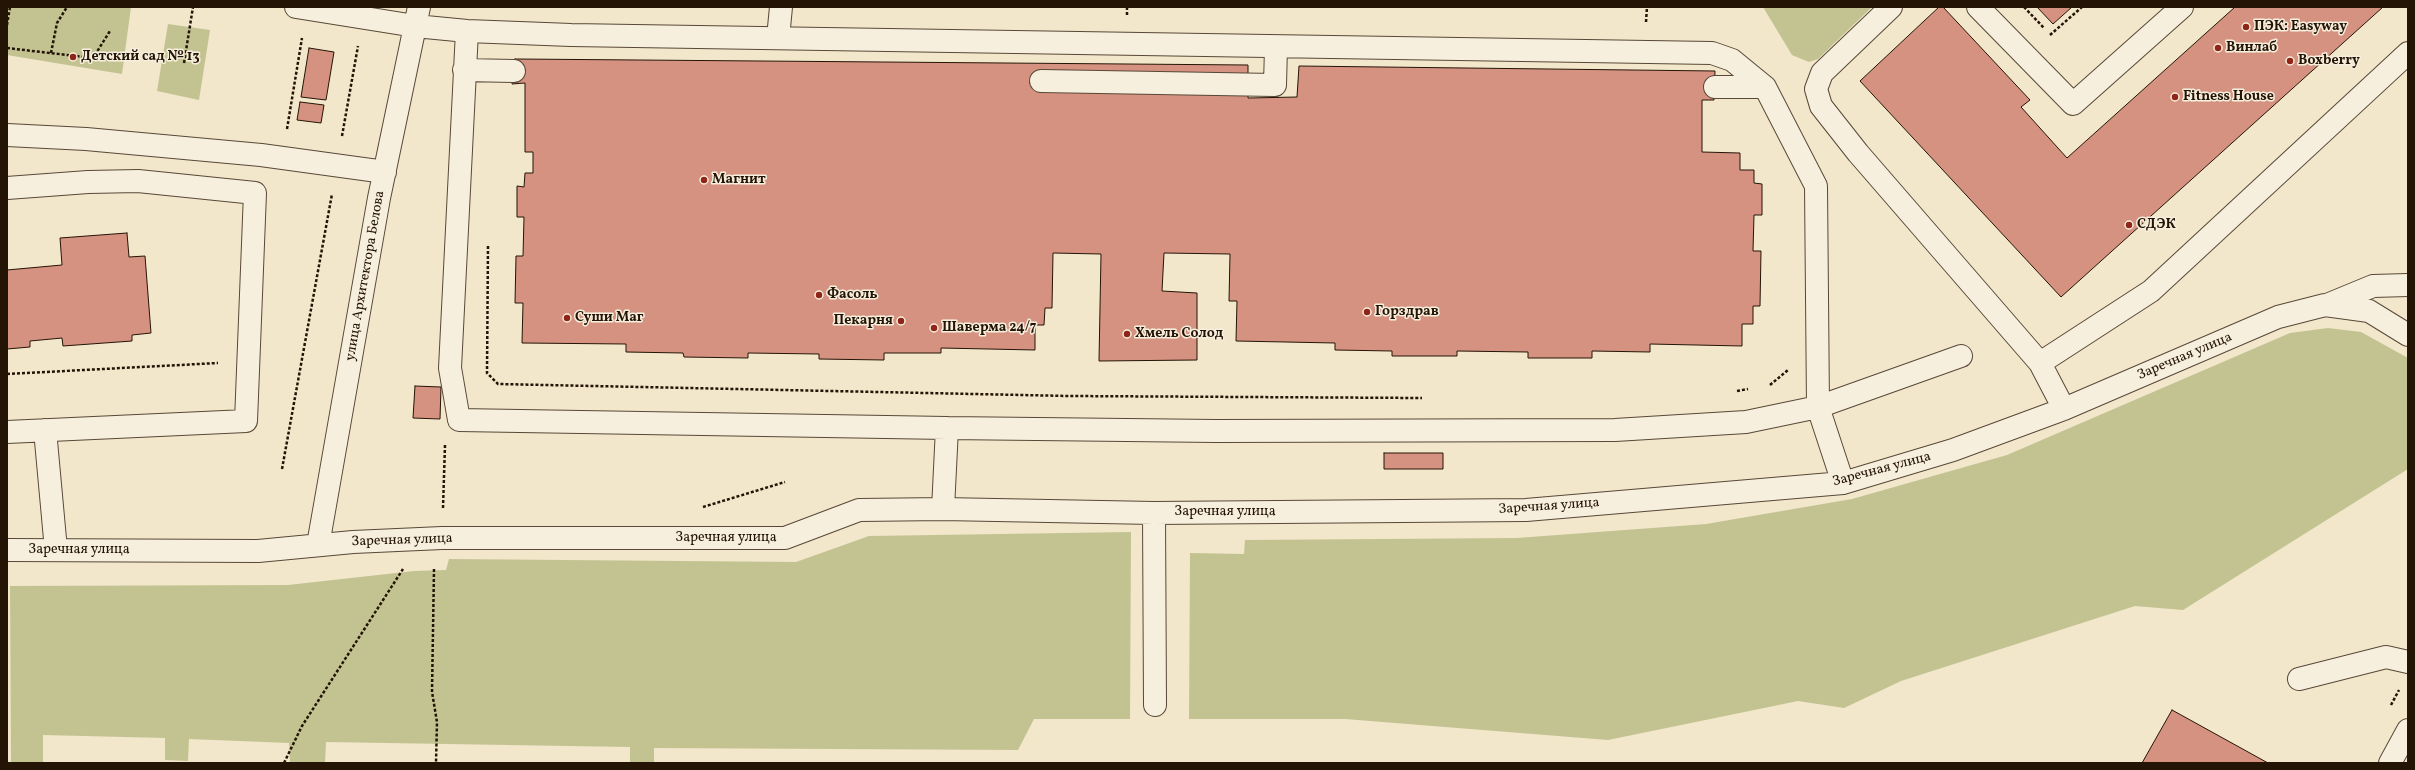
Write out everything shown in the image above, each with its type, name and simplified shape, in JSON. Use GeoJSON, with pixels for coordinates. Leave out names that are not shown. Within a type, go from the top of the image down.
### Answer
{"type":"FeatureCollection","features":[{"type":"Feature","properties":{"kind":"street"},"geometry":{"type":"LineString","coordinates":[[778,38],[781,7]]}},
{"type":"Feature","properties":{"kind":"street"},"geometry":{"type":"LineString","coordinates":[[1891,7],[1822,73],[1816,89],[1821,106],[1858,153],[2040,363],[2064,409]]}},
{"type":"Feature","properties":{"kind":"street"},"geometry":{"type":"LineString","coordinates":[[1978,7],[2073,104],[2182,7]]}},
{"type":"Feature","properties":{"kind":"street"},"geometry":{"type":"LineString","coordinates":[[302,8],[363,16],[417,16],[467,31],[1276,47],[1712,52],[1732,60],[1765,87],[1816,186],[1818,407],[1843,483]]}},
{"type":"Feature","properties":{"kind":"street","name":"улица Архитектора Белова"},"geometry":{"type":"LineString","coordinates":[[318,545],[385,172],[417,16]]}},
{"type":"Feature","properties":{"kind":"street"},"geometry":{"type":"LineString","coordinates":[[467,31],[450,368],[459,420],[947,428],[1208,430],[1615,430],[1746,422],[1818,407],[1961,356]]}},
{"type":"Feature","properties":{"kind":"street"},"geometry":{"type":"LineString","coordinates":[[1041,81],[1275,84],[1276,47]]}},
{"type":"Feature","properties":{"kind":"street"},"geometry":{"type":"LineString","coordinates":[[2040,363],[2151,292],[2408,53]]}},
{"type":"Feature","properties":{"kind":"street"},"geometry":{"type":"LineString","coordinates":[[464,70],[514,71]]}},
{"type":"Feature","properties":{"kind":"street"},"geometry":{"type":"LineString","coordinates":[[1715,87],[1765,87]]}},
{"type":"Feature","properties":{"kind":"street"},"geometry":{"type":"LineString","coordinates":[[7,135],[86,139],[238,153],[385,172]]}},
{"type":"Feature","properties":{"kind":"street"},"geometry":{"type":"LineString","coordinates":[[7,188],[88,182],[138,182],[255,193],[246,421],[7,432]]}},
{"type":"Feature","properties":{"kind":"street"},"geometry":{"type":"LineString","coordinates":[[2325,305],[2373,286],[2408,285]]}},
{"type":"Feature","properties":{"kind":"street","name":"Заречная улица"},"geometry":{"type":"LineString","coordinates":[[7,550],[258,551],[318,545],[442,538],[785,538],[859,510],[943,509],[1154,513],[1526,510],[1843,483],[1953,450],[2064,409],[2278,317],[2325,305],[2369,311],[2408,335]]}},
{"type":"Feature","properties":{"kind":"street"},"geometry":{"type":"LineString","coordinates":[[943,509],[947,428]]}},
{"type":"Feature","properties":{"kind":"street"},"geometry":{"type":"LineString","coordinates":[[45,430],[56,550]]}},
{"type":"Feature","properties":{"kind":"street"},"geometry":{"type":"LineString","coordinates":[[1154,513],[1155,705]]}},
{"type":"Feature","properties":{"kind":"street"},"geometry":{"type":"LineString","coordinates":[[2299,679],[2386,657],[2408,662]]}},
{"type":"Feature","properties":{"kind":"street"},"geometry":{"type":"LineString","coordinates":[[2390,763],[2408,730]]}},
{"type":"Feature","properties":{"kind":"path"},"geometry":{"type":"LineString","coordinates":[[7,25],[10,7]]}},
{"type":"Feature","properties":{"kind":"path"},"geometry":{"type":"LineString","coordinates":[[51,53],[57,23],[67,7]]}},
{"type":"Feature","properties":{"kind":"path"},"geometry":{"type":"LineString","coordinates":[[184,63],[193,7]]}},
{"type":"Feature","properties":{"kind":"path"},"geometry":{"type":"LineString","coordinates":[[2024,7],[2051,36],[2082,7]]}},
{"type":"Feature","properties":{"kind":"path"},"geometry":{"type":"LineString","coordinates":[[286,136],[302,8]]}},
{"type":"Feature","properties":{"kind":"path"},"geometry":{"type":"LineString","coordinates":[[282,469],[363,16]]}},
{"type":"Feature","properties":{"kind":"path"},"geometry":{"type":"LineString","coordinates":[[7,48],[93,58],[110,31]]}},
{"type":"Feature","properties":{"kind":"path"},"geometry":{"type":"LineString","coordinates":[[488,238],[487,373],[498,384],[1069,396],[1427,398]]}},
{"type":"Feature","properties":{"kind":"path"},"geometry":{"type":"LineString","coordinates":[[7,374],[225,363]]}},
{"type":"Feature","properties":{"kind":"path"},"geometry":{"type":"LineString","coordinates":[[1762,387],[1770,386],[1789,369]]}},
{"type":"Feature","properties":{"kind":"path"},"geometry":{"type":"LineString","coordinates":[[1730,392],[1754,388]]}},
{"type":"Feature","properties":{"kind":"path"},"geometry":{"type":"LineString","coordinates":[[443,515],[445,439],[459,420]]}},
{"type":"Feature","properties":{"kind":"path"},"geometry":{"type":"LineString","coordinates":[[434,560],[432,692],[437,722],[436,763]]}},
{"type":"Feature","properties":{"kind":"path"},"geometry":{"type":"LineString","coordinates":[[284,763],[302,726],[404,568]]}},
{"type":"Feature","properties":{"kind":"green space"},"geometry":{"type":"Polygon","coordinates":[[[7,7],[131,7],[122,74],[7,55],[7,7]]]}},
{"type":"Feature","properties":{"kind":"green space"},"geometry":{"type":"Polygon","coordinates":[[[1763,7],[1872,7],[1818,59],[1809,62],[1792,55],[1763,7]]]}},
{"type":"Feature","properties":{"kind":"green space"},"geometry":{"type":"Polygon","coordinates":[[[168,24],[210,30],[199,100],[157,91],[168,24]]]}},
{"type":"Feature","properties":{"kind":"green space"},"geometry":{"type":"Polygon","coordinates":[[[2328,328],[2361,332],[2408,358],[2408,469],[2183,610],[2135,606],[1901,681],[1844,708],[1798,701],[1608,740],[1345,719],[1189,719],[1190,553],[1244,554],[1245,540],[1517,538],[1706,524],[1852,499],[2007,455],[2290,333],[2328,328]]]}},
{"type":"Feature","properties":{"kind":"green space"},"geometry":{"type":"Polygon","coordinates":[[[1131,532],[1130,719],[1034,719],[1018,750],[654,748],[654,763],[630,763],[630,747],[326,742],[325,763],[290,763],[289,743],[189,739],[188,761],[165,760],[165,738],[43,735],[43,763],[11,763],[10,586],[288,585],[414,571],[446,570],[449,559],[796,562],[869,536],[1131,532]]]}},
{"type":"Feature","properties":{"kind":"building"},"geometry":{"type":"Polygon","coordinates":[[[1939,7],[1943,7],[2030,100],[2021,107],[2067,158],[2235,7],[2383,7],[2061,297],[1860,81],[1939,7]]]}},
{"type":"Feature","properties":{"kind":"building"},"geometry":{"type":"Polygon","coordinates":[[[2037,7],[2072,7],[2053,24],[2037,7]]]}},
{"type":"Feature","properties":{"kind":"building"},"geometry":{"type":"Polygon","coordinates":[[[309,48],[334,52],[326,100],[301,97],[309,48]]]}},
{"type":"Feature","properties":{"kind":"building"},"geometry":{"type":"Polygon","coordinates":[[[515,59],[1248,65],[1248,98],[1297,97],[1299,66],[1715,71],[1714,100],[1702,100],[1702,152],[1740,153],[1740,170],[1754,170],[1754,183],[1762,184],[1762,215],[1754,215],[1753,251],[1761,251],[1760,306],[1753,306],[1753,324],[1742,324],[1742,346],[1650,344],[1650,352],[1592,351],[1592,358],[1528,358],[1528,352],[1457,351],[1457,356],[1392,356],[1392,351],[1335,350],[1335,343],[1236,341],[1237,301],[1229,301],[1230,254],[1164,253],[1162,291],[1197,293],[1197,360],[1099,361],[1101,254],[1053,253],[1052,308],[1045,308],[1044,325],[1035,325],[1035,350],[941,348],[941,353],[884,353],[884,360],[819,359],[819,354],[748,353],[748,358],[684,357],[683,353],[626,352],[626,344],[522,343],[523,303],[515,303],[516,256],[523,256],[524,217],[517,217],[517,186],[524,187],[525,173],[533,173],[533,152],[525,152],[525,83],[512,84],[515,59]]]}},
{"type":"Feature","properties":{"kind":"building"},"geometry":{"type":"Polygon","coordinates":[[[300,102],[324,105],[321,123],[297,120],[300,102]]]}},
{"type":"Feature","properties":{"kind":"building"},"geometry":{"type":"Polygon","coordinates":[[[127,233],[129,257],[145,256],[151,333],[132,335],[132,341],[63,346],[62,338],[30,341],[30,347],[7,349],[7,270],[62,265],[60,238],[127,233]]]}},
{"type":"Feature","properties":{"kind":"building"},"geometry":{"type":"Polygon","coordinates":[[[415,386],[441,387],[440,419],[413,418],[415,386]]]}},
{"type":"Feature","properties":{"kind":"building"},"geometry":{"type":"Polygon","coordinates":[[[1384,453],[1443,453],[1443,469],[1384,469],[1384,453]]]}},
{"type":"Feature","properties":{"kind":"building"},"geometry":{"type":"Polygon","coordinates":[[[2172,710],[2268,763],[2142,763],[2172,710]]]}},
{"type":"Feature","properties":{"kind":"place","name":"ПЭК: Easyway"},"geometry":{"type":"Point","coordinates":[2246,27]}},
{"type":"Feature","properties":{"kind":"place","name":"Винлаб"},"geometry":{"type":"Point","coordinates":[2218,48]}},
{"type":"Feature","properties":{"kind":"place","name":"Детский сад № 13"},"geometry":{"type":"Point","coordinates":[73,57]}},
{"type":"Feature","properties":{"kind":"place","name":"Boxberry"},"geometry":{"type":"Point","coordinates":[2290,61]}},
{"type":"Feature","properties":{"kind":"place","name":"Fitness House"},"geometry":{"type":"Point","coordinates":[2175,97]}},
{"type":"Feature","properties":{"kind":"place","name":"Магнит"},"geometry":{"type":"Point","coordinates":[704,180]}},
{"type":"Feature","properties":{"kind":"place","name":"СДЭК"},"geometry":{"type":"Point","coordinates":[2129,225]}},
{"type":"Feature","properties":{"kind":"place","name":"Фасоль"},"geometry":{"type":"Point","coordinates":[819,295]}},
{"type":"Feature","properties":{"kind":"place","name":"Горздрав"},"geometry":{"type":"Point","coordinates":[1367,312]}},
{"type":"Feature","properties":{"kind":"place","name":"Суши Маг"},"geometry":{"type":"Point","coordinates":[567,318]}},
{"type":"Feature","properties":{"kind":"place","name":"Пекарня"},"geometry":{"type":"Point","coordinates":[901,321]}},
{"type":"Feature","properties":{"kind":"place","name":"Шаверма 24/7"},"geometry":{"type":"Point","coordinates":[934,328]}},
{"type":"Feature","properties":{"kind":"place","name":"Хмель Солод"},"geometry":{"type":"Point","coordinates":[1127,334]}}]}
